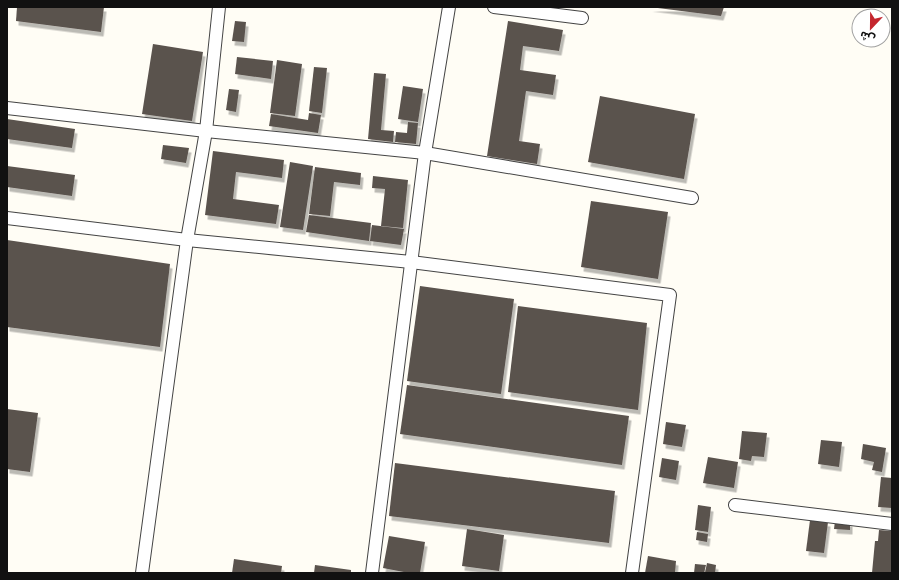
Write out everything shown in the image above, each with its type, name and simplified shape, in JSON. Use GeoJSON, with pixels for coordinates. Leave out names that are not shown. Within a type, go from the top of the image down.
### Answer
{"type":"FeatureCollection","features":[{"type":"Feature","properties":{"kind":"street"},"geometry":{"type":"LineString","coordinates":[[142,573],[187,240],[206,131],[219,7]]}},
{"type":"Feature","properties":{"kind":"street"},"geometry":{"type":"LineString","coordinates":[[372,573],[425,153],[449,7]]}},
{"type":"Feature","properties":{"kind":"street"},"geometry":{"type":"LineString","coordinates":[[494,7],[582,18]]}},
{"type":"Feature","properties":{"kind":"street"},"geometry":{"type":"LineString","coordinates":[[7,108],[206,131],[425,153],[692,198]]}},
{"type":"Feature","properties":{"kind":"street"},"geometry":{"type":"LineString","coordinates":[[7,218],[187,240],[411,262],[670,295],[632,573]]}},
{"type":"Feature","properties":{"kind":"street"},"geometry":{"type":"LineString","coordinates":[[735,505],[892,524]]}},
{"type":"Feature","properties":{"kind":"building"},"geometry":{"type":"Polygon","coordinates":[[[17,7],[104,7],[101,32],[16,21],[17,7]]]}},
{"type":"Feature","properties":{"kind":"building"},"geometry":{"type":"Polygon","coordinates":[[[650,7],[724,7],[721,16],[650,7]]]}},
{"type":"Feature","properties":{"kind":"building"},"geometry":{"type":"Polygon","coordinates":[[[235,21],[246,22],[244,42],[232,41],[235,21]]]}},
{"type":"Feature","properties":{"kind":"building"},"geometry":{"type":"Polygon","coordinates":[[[508,21],[563,30],[559,51],[523,46],[520,70],[556,75],[553,95],[526,91],[519,141],[540,144],[537,164],[487,156],[508,21]]]}},
{"type":"Feature","properties":{"kind":"building"},"geometry":{"type":"Polygon","coordinates":[[[153,44],[203,52],[192,121],[142,114],[153,44]]]}},
{"type":"Feature","properties":{"kind":"building"},"geometry":{"type":"Polygon","coordinates":[[[237,57],[273,61],[271,79],[235,74],[237,57]]]}},
{"type":"Feature","properties":{"kind":"building"},"geometry":{"type":"Polygon","coordinates":[[[277,60],[302,64],[295,116],[270,113],[277,60]]]}},
{"type":"Feature","properties":{"kind":"building"},"geometry":{"type":"Polygon","coordinates":[[[314,67],[327,68],[322,113],[309,111],[314,67]]]}},
{"type":"Feature","properties":{"kind":"building"},"geometry":{"type":"Polygon","coordinates":[[[374,73],[386,74],[381,130],[394,131],[393,142],[368,139],[374,73]]]}},
{"type":"Feature","properties":{"kind":"building"},"geometry":{"type":"Polygon","coordinates":[[[403,86],[423,89],[418,122],[398,119],[403,86]]]}},
{"type":"Feature","properties":{"kind":"building"},"geometry":{"type":"Polygon","coordinates":[[[229,89],[239,90],[236,112],[226,110],[229,89]]]}},
{"type":"Feature","properties":{"kind":"building"},"geometry":{"type":"Polygon","coordinates":[[[600,96],[695,114],[684,179],[588,162],[600,96]]]}},
{"type":"Feature","properties":{"kind":"building"},"geometry":{"type":"Polygon","coordinates":[[[309,113],[321,115],[318,133],[269,126],[271,114],[308,120],[309,113]]]}},
{"type":"Feature","properties":{"kind":"building"},"geometry":{"type":"Polygon","coordinates":[[[7,119],[75,129],[72,148],[7,139],[7,119]]]}},
{"type":"Feature","properties":{"kind":"building"},"geometry":{"type":"Polygon","coordinates":[[[408,122],[418,123],[416,144],[395,142],[396,132],[407,133],[408,122]]]}},
{"type":"Feature","properties":{"kind":"building"},"geometry":{"type":"Polygon","coordinates":[[[163,145],[189,148],[186,163],[161,159],[163,145]]]}},
{"type":"Feature","properties":{"kind":"building"},"geometry":{"type":"Polygon","coordinates":[[[213,151],[284,160],[282,178],[236,172],[233,199],[279,205],[276,224],[205,215],[213,151]]]}},
{"type":"Feature","properties":{"kind":"building"},"geometry":{"type":"Polygon","coordinates":[[[290,162],[313,166],[303,230],[280,227],[290,162]]]}},
{"type":"Feature","properties":{"kind":"building"},"geometry":{"type":"Polygon","coordinates":[[[7,166],[75,175],[72,196],[7,187],[7,166]]]}},
{"type":"Feature","properties":{"kind":"building"},"geometry":{"type":"Polygon","coordinates":[[[315,167],[361,173],[360,185],[334,182],[330,216],[309,214],[315,167]]]}},
{"type":"Feature","properties":{"kind":"building"},"geometry":{"type":"Polygon","coordinates":[[[373,176],[408,180],[403,228],[381,226],[385,189],[372,188],[373,176]]]}},
{"type":"Feature","properties":{"kind":"building"},"geometry":{"type":"Polygon","coordinates":[[[591,201],[668,212],[658,279],[581,267],[591,201]]]}},
{"type":"Feature","properties":{"kind":"building"},"geometry":{"type":"Polygon","coordinates":[[[309,215],[371,223],[369,241],[306,232],[309,215]]]}},
{"type":"Feature","properties":{"kind":"building"},"geometry":{"type":"Polygon","coordinates":[[[372,225],[404,229],[401,245],[370,241],[372,225]]]}},
{"type":"Feature","properties":{"kind":"building"},"geometry":{"type":"Polygon","coordinates":[[[7,240],[170,264],[160,347],[7,327],[7,240]]]}},
{"type":"Feature","properties":{"kind":"building"},"geometry":{"type":"Polygon","coordinates":[[[420,286],[514,299],[501,394],[407,381],[420,286]]]}},
{"type":"Feature","properties":{"kind":"building"},"geometry":{"type":"Polygon","coordinates":[[[518,306],[647,323],[638,410],[508,392],[518,306]]]}},
{"type":"Feature","properties":{"kind":"building"},"geometry":{"type":"Polygon","coordinates":[[[407,385],[629,416],[622,465],[400,434],[407,385]]]}},
{"type":"Feature","properties":{"kind":"building"},"geometry":{"type":"Polygon","coordinates":[[[7,409],[38,413],[30,472],[7,469],[7,409]]]}},
{"type":"Feature","properties":{"kind":"building"},"geometry":{"type":"Polygon","coordinates":[[[666,422],[686,425],[682,447],[663,444],[666,422]]]}},
{"type":"Feature","properties":{"kind":"building"},"geometry":{"type":"Polygon","coordinates":[[[742,431],[767,433],[764,457],[752,456],[751,461],[739,459],[742,431]]]}},
{"type":"Feature","properties":{"kind":"building"},"geometry":{"type":"Polygon","coordinates":[[[821,440],[842,442],[839,467],[818,464],[821,440]]]}},
{"type":"Feature","properties":{"kind":"building"},"geometry":{"type":"Polygon","coordinates":[[[863,444],[886,448],[882,472],[872,470],[874,462],[861,459],[863,444]]]}},
{"type":"Feature","properties":{"kind":"building"},"geometry":{"type":"Polygon","coordinates":[[[708,457],[738,462],[734,488],[703,483],[708,457]]]}},
{"type":"Feature","properties":{"kind":"building"},"geometry":{"type":"Polygon","coordinates":[[[662,458],[679,461],[676,480],[659,477],[662,458]]]}},
{"type":"Feature","properties":{"kind":"building"},"geometry":{"type":"Polygon","coordinates":[[[395,463],[615,491],[609,543],[389,516],[395,463]]]}},
{"type":"Feature","properties":{"kind":"building"},"geometry":{"type":"Polygon","coordinates":[[[881,477],[892,478],[892,508],[878,507],[881,477]]]}},
{"type":"Feature","properties":{"kind":"building"},"geometry":{"type":"Polygon","coordinates":[[[698,505],[711,507],[708,532],[695,530],[698,505]]]}},
{"type":"Feature","properties":{"kind":"building"},"geometry":{"type":"Polygon","coordinates":[[[810,520],[828,522],[824,553],[806,551],[810,520]]]}},
{"type":"Feature","properties":{"kind":"building"},"geometry":{"type":"Polygon","coordinates":[[[835,521],[850,522],[850,530],[834,529],[835,521]]]}},
{"type":"Feature","properties":{"kind":"building"},"geometry":{"type":"Polygon","coordinates":[[[467,529],[504,535],[499,571],[462,566],[467,529]]]}},
{"type":"Feature","properties":{"kind":"building"},"geometry":{"type":"Polygon","coordinates":[[[879,530],[892,531],[892,573],[872,573],[875,541],[878,541],[879,530]]]}},
{"type":"Feature","properties":{"kind":"building"},"geometry":{"type":"Polygon","coordinates":[[[697,532],[708,534],[707,542],[696,540],[697,532]]]}},
{"type":"Feature","properties":{"kind":"building"},"geometry":{"type":"Polygon","coordinates":[[[389,536],[425,542],[420,573],[409,573],[383,568],[389,536]]]}},
{"type":"Feature","properties":{"kind":"building"},"geometry":{"type":"Polygon","coordinates":[[[648,556],[676,561],[675,573],[645,573],[648,556]]]}},
{"type":"Feature","properties":{"kind":"building"},"geometry":{"type":"Polygon","coordinates":[[[234,559],[282,566],[281,573],[232,573],[234,559]]]}},
{"type":"Feature","properties":{"kind":"building"},"geometry":{"type":"Polygon","coordinates":[[[707,563],[716,565],[715,573],[705,573],[707,563]]]}},
{"type":"Feature","properties":{"kind":"building"},"geometry":{"type":"Polygon","coordinates":[[[695,564],[706,565],[704,573],[694,573],[695,564]]]}},
{"type":"Feature","properties":{"kind":"building"},"geometry":{"type":"Polygon","coordinates":[[[315,565],[351,570],[351,573],[314,573],[315,565]]]}}]}
